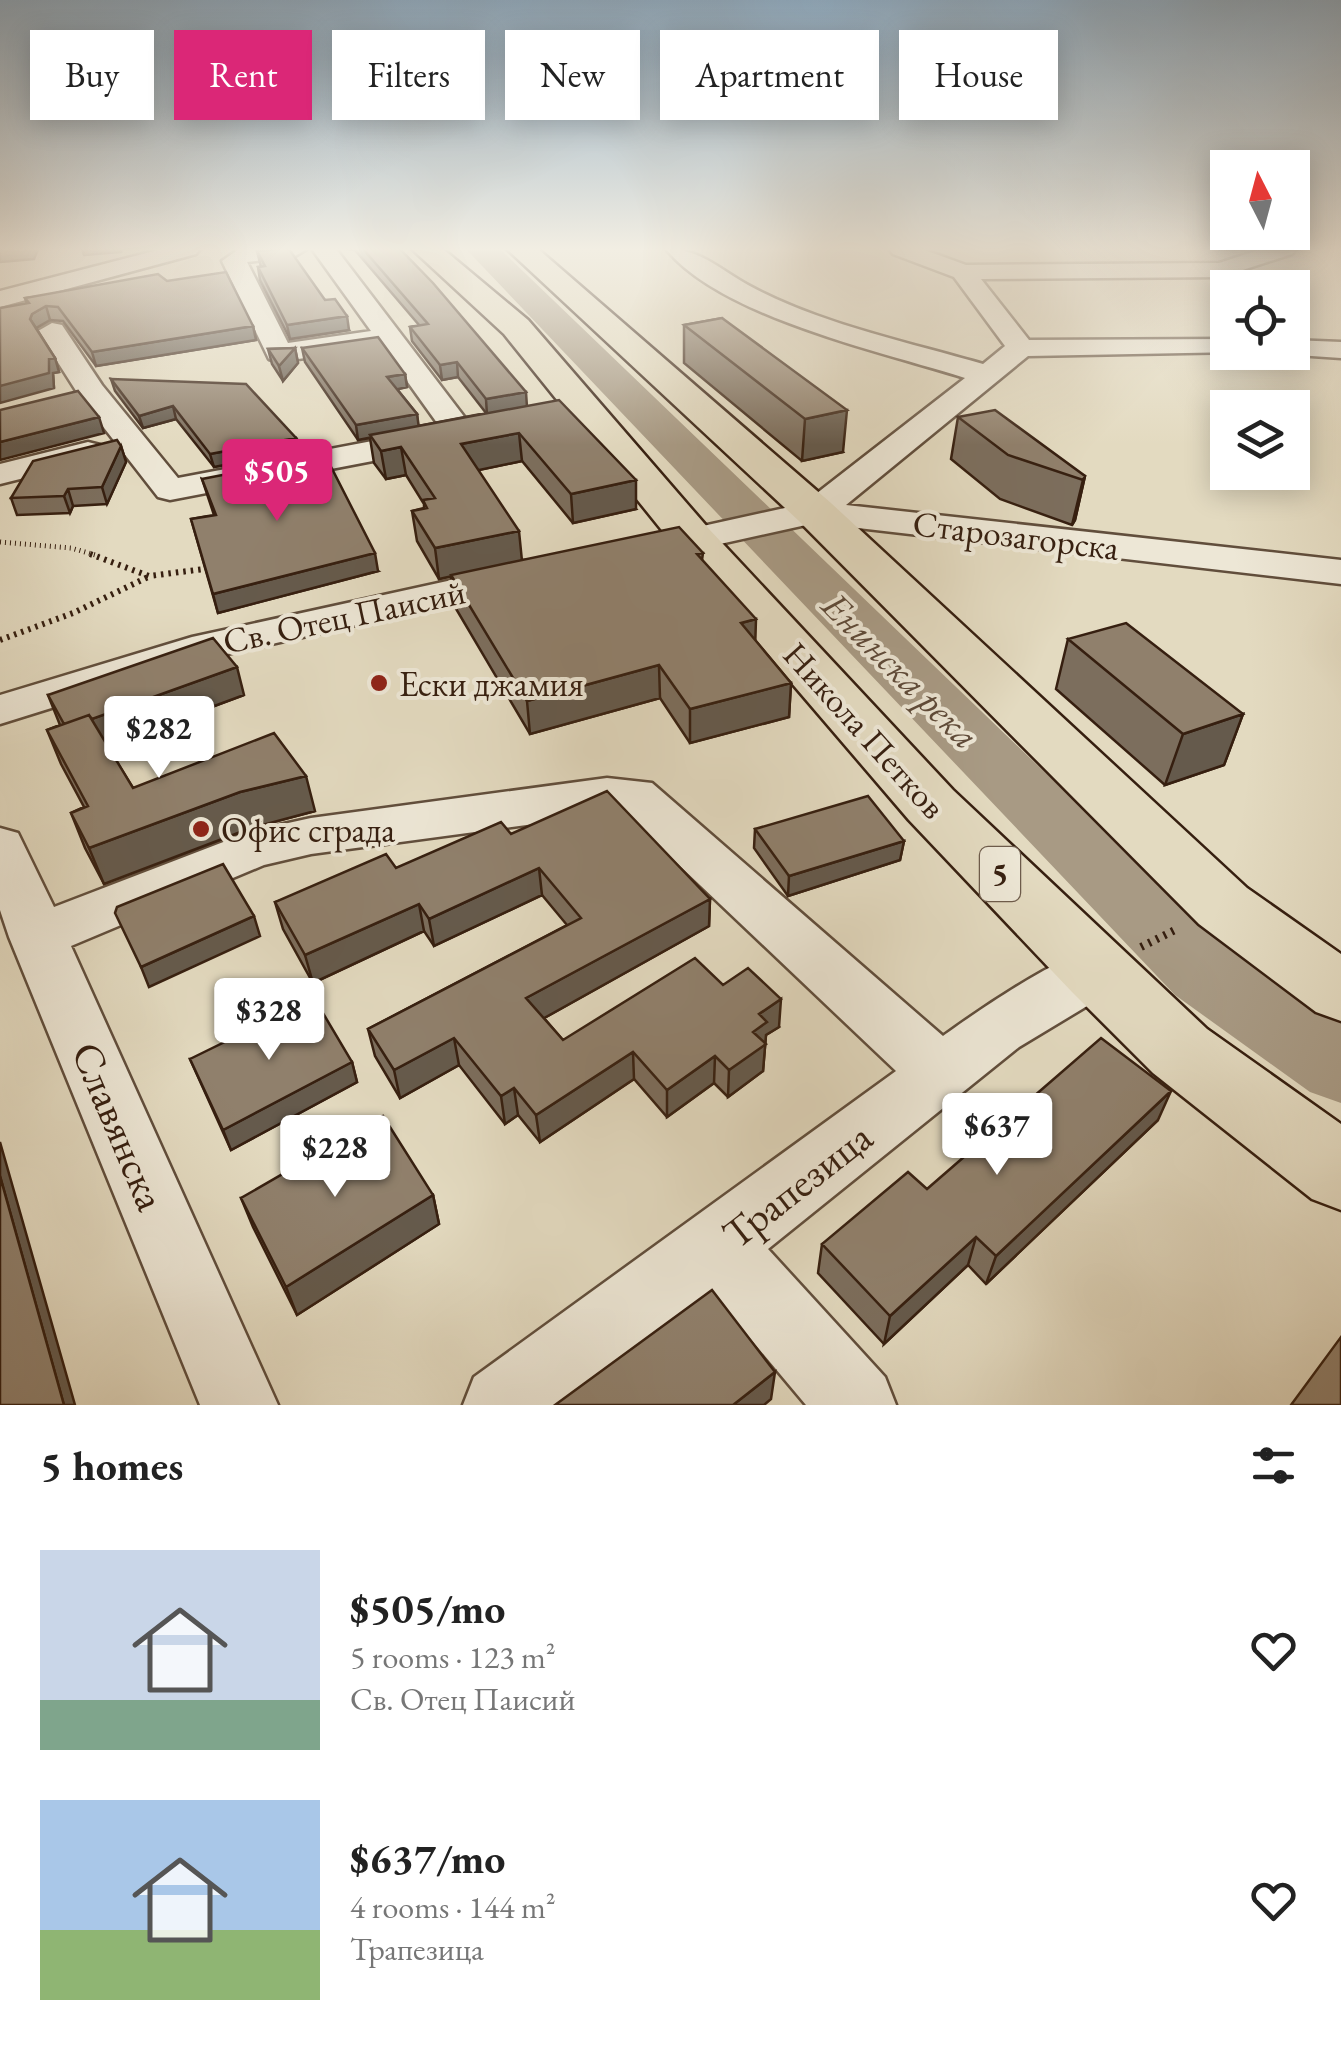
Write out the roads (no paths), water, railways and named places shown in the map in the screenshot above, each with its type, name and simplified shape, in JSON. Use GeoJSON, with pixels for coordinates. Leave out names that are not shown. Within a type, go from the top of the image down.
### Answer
{"type":"FeatureCollection","features":[{"type":"Feature","properties":{"kind":"main road","name":"Никола Петков"},"geometry":{"type":"LineString","coordinates":[[503,315],[516,326],[567,413],[704,537],[931,806],[1115,962],[1180,1051],[1341,1172]]}},
{"type":"Feature","properties":{"kind":"main road"},"geometry":{"type":"LineString","coordinates":[[591,315],[1222,906],[1341,992]]}},
{"type":"Feature","properties":{"kind":"street"},"geometry":{"type":"LineString","coordinates":[[260,315],[279,353],[389,337]]}},
{"type":"Feature","properties":{"kind":"street"},"geometry":{"type":"LineString","coordinates":[[372,315],[461,434]]}},
{"type":"Feature","properties":{"kind":"street"},"geometry":{"type":"LineString","coordinates":[[805,315],[984,374]]}},
{"type":"Feature","properties":{"kind":"street"},"geometry":{"type":"LineString","coordinates":[[995,315],[1020,348]]}},
{"type":"Feature","properties":{"kind":"street"},"geometry":{"type":"LineString","coordinates":[[52,331],[91,391],[134,439],[170,490],[496,427]]}},
{"type":"Feature","properties":{"kind":"street"},"geometry":{"type":"LineString","coordinates":[[803,515],[1020,348],[1210,347]]}},
{"type":"Feature","properties":{"kind":"street"},"geometry":{"type":"LineString","coordinates":[[1310,349],[1341,350]]}},
{"type":"Feature","properties":{"kind":"street"},"geometry":{"type":"LineString","coordinates":[[59,399],[91,391]]}},
{"type":"Feature","properties":{"kind":"street"},"geometry":{"type":"LineString","coordinates":[[0,474],[134,439]]}},
{"type":"Feature","properties":{"kind":"street","name":"Старозагорска"},"geometry":{"type":"LineString","coordinates":[[704,537],[803,515],[1341,572]]}},
{"type":"Feature","properties":{"kind":"street"},"geometry":{"type":"LineString","coordinates":[[616,556],[704,537]]}},
{"type":"Feature","properties":{"kind":"street","name":"Св. Отец Паисий"},"geometry":{"type":"LineString","coordinates":[[0,710],[206,646],[540,573]]}},
{"type":"Feature","properties":{"kind":"street"},"geometry":{"type":"LineString","coordinates":[[37,937],[252,849],[311,836],[607,795],[635,796],[942,1072]]}},
{"type":"Feature","properties":{"kind":"street","name":"Славянска"},"geometry":{"type":"LineString","coordinates":[[0,846],[240,1405]]}},
{"type":"Feature","properties":{"kind":"street","name":"Трапезица"},"geometry":{"type":"LineString","coordinates":[[502,1405],[998,1029],[1115,962]]}},
{"type":"Feature","properties":{"kind":"street"},"geometry":{"type":"LineString","coordinates":[[718,1245],[857,1405]]}},
{"type":"Feature","properties":{"kind":"waterway","name":"Енинска река"},"geometry":{"type":"LineString","coordinates":[[547,315],[1203,973],[1341,1066]]}},
{"type":"Feature","properties":{"kind":"place","name":"Ески джамия"},"geometry":{"type":"Point","coordinates":[379,683]}},
{"type":"Feature","properties":{"kind":"place","name":"Офис сграда"},"geometry":{"type":"Point","coordinates":[201,829]}}]}
